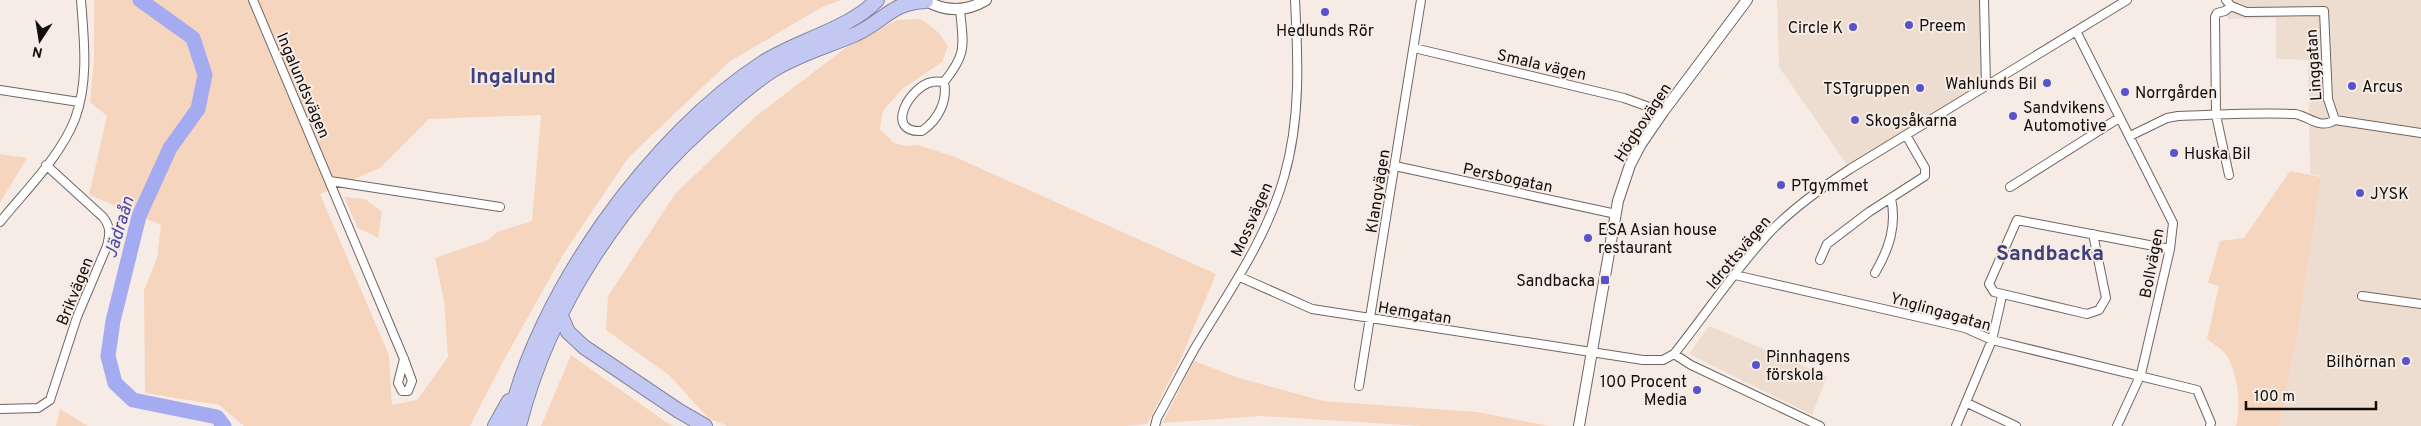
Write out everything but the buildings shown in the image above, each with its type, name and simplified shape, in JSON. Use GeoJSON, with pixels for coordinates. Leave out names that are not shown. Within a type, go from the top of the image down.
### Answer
{"type":"FeatureCollection","features":[{"type":"Feature","properties":{"kind":"highway"},"geometry":{"type":"LineString","coordinates":[[495,426],[524,371],[563,286],[590,241],[656,157],[683,129],[738,80],[766,60],[850,19],[877,0]]}},
{"type":"Feature","properties":{"kind":"highway"},"geometry":{"type":"LineString","coordinates":[[520,426],[548,342],[587,269],[627,208],[692,136],[744,91],[772,70],[796,57],[867,29],[898,6],[925,0]]}},
{"type":"Feature","properties":{"kind":"highway"},"geometry":{"type":"LineString","coordinates":[[561,316],[568,332],[584,347],[704,426]]}},
{"type":"Feature","properties":{"kind":"highway"},"geometry":{"type":"LineString","coordinates":[[508,426],[524,371]]}},
{"type":"Feature","properties":{"kind":"main road"},"geometry":{"type":"LineString","coordinates":[[925,0],[948,9],[960,9],[968,8],[986,0]]}},
{"type":"Feature","properties":{"kind":"main road","name":"Högbovägen"},"geometry":{"type":"LineString","coordinates":[[1579,425],[1622,185],[1630,166],[1662,112],[1748,0]]}},
{"type":"Feature","properties":{"kind":"street"},"geometry":{"type":"LineString","coordinates":[[0,222],[46,165],[71,128],[79,102],[84,64],[81,0]]}},
{"type":"Feature","properties":{"kind":"street","name":"Ingalundsvägen"},"geometry":{"type":"LineString","coordinates":[[253,0],[404,359]]}},
{"type":"Feature","properties":{"kind":"street","name":"Mossvägen"},"geometry":{"type":"LineString","coordinates":[[1156,422],[1195,349],[1240,277],[1269,217],[1284,178],[1297,108],[1298,68],[1295,0]]}},
{"type":"Feature","properties":{"kind":"street","name":"Klangvägen"},"geometry":{"type":"LineString","coordinates":[[1359,386],[1421,0]]}},
{"type":"Feature","properties":{"kind":"street"},"geometry":{"type":"LineString","coordinates":[[1984,0],[1986,86]]}},
{"type":"Feature","properties":{"kind":"street","name":"Idrottsvägen"},"geometry":{"type":"LineString","coordinates":[[1674,354],[1770,232],[1806,199],[1850,169],[2127,0]]}},
{"type":"Feature","properties":{"kind":"street","name":"Linggatan"},"geometry":{"type":"LineString","coordinates":[[2229,175],[2216,115],[2215,17],[2217,13],[2225,12],[2228,3],[2246,12],[2324,11],[2328,98],[2335,120]]}},
{"type":"Feature","properties":{"kind":"street"},"geometry":{"type":"LineString","coordinates":[[944,82],[946,90],[944,102],[938,114],[922,131],[908,129],[904,126],[901,115],[908,102],[919,89],[927,84],[944,82],[960,60],[963,50],[960,9]]}},
{"type":"Feature","properties":{"kind":"street","name":"Bollvägen"},"geometry":{"type":"LineString","coordinates":[[2076,31],[2173,223],[2170,248],[2141,374],[2117,426]]}},
{"type":"Feature","properties":{"kind":"street","name":"Smala vägen"},"geometry":{"type":"LineString","coordinates":[[1414,48],[1624,98],[1662,112]]}},
{"type":"Feature","properties":{"kind":"street"},"geometry":{"type":"LineString","coordinates":[[0,90],[79,102]]}},
{"type":"Feature","properties":{"kind":"street","name":"Linggatan"},"geometry":{"type":"LineString","coordinates":[[2130,136],[2167,118],[2297,114],[2312,122],[2325,124],[2335,120],[2421,133]]}},
{"type":"Feature","properties":{"kind":"street"},"geometry":{"type":"LineString","coordinates":[[2010,187],[2120,118]]}},
{"type":"Feature","properties":{"kind":"street"},"geometry":{"type":"LineString","coordinates":[[1820,260],[1827,244],[1891,198],[1922,179],[1926,172],[1906,135]]}},
{"type":"Feature","properties":{"kind":"street","name":"Brikvägen"},"geometry":{"type":"LineString","coordinates":[[0,409],[38,408],[52,397],[77,317],[107,246],[110,234],[107,222],[103,217],[46,165]]}},
{"type":"Feature","properties":{"kind":"street","name":"Persbogatan"},"geometry":{"type":"LineString","coordinates":[[1395,166],[1616,214]]}},
{"type":"Feature","properties":{"kind":"street"},"geometry":{"type":"LineString","coordinates":[[330,181],[500,206]]}},
{"type":"Feature","properties":{"kind":"street"},"geometry":{"type":"LineString","coordinates":[[1875,273],[1889,243],[1894,216],[1891,198]]}},
{"type":"Feature","properties":{"kind":"street","name":"Ynglingagatan"},"geometry":{"type":"LineString","coordinates":[[2093,234],[2106,298],[2099,310],[2087,314],[2002,296],[1994,292],[1989,284],[2017,220],[2170,248]]}},
{"type":"Feature","properties":{"kind":"street","name":"Ynglingagatan"},"geometry":{"type":"LineString","coordinates":[[1735,275],[1965,328],[1992,340],[2141,374],[2197,390],[2211,423],[2210,426]]}},
{"type":"Feature","properties":{"kind":"street","name":"Hemgatan"},"geometry":{"type":"LineString","coordinates":[[1240,277],[1312,309],[1592,352]]}},
{"type":"Feature","properties":{"kind":"street"},"geometry":{"type":"LineString","coordinates":[[1956,426],[1992,340],[2002,296]]}},
{"type":"Feature","properties":{"kind":"street"},"geometry":{"type":"LineString","coordinates":[[2362,296],[2421,304]]}},
{"type":"Feature","properties":{"kind":"street"},"geometry":{"type":"LineString","coordinates":[[1592,352],[1656,361],[1674,354],[1690,365],[1820,426]]}},
{"type":"Feature","properties":{"kind":"street"},"geometry":{"type":"LineString","coordinates":[[1967,403],[2016,426]]}},
{"type":"Feature","properties":{"kind":"shaded area"},"geometry":{"type":"Polygon","coordinates":[[[94,0],[841,0],[822,7],[729,62],[628,158],[564,253],[505,358],[470,426],[244,426],[219,405],[145,393],[144,290],[157,258],[161,225],[89,195],[107,116],[90,102],[94,59],[94,0]],[[541,115],[429,119],[380,168],[320,194],[389,355],[392,405],[417,400],[448,357],[444,301],[435,258],[488,240],[497,232],[532,221],[541,115]]]}},
{"type":"Feature","properties":{"kind":"shaded area"},"geometry":{"type":"Polygon","coordinates":[[[1777,0],[1984,0],[1986,86],[1850,169],[1779,67],[1777,0]]]}},
{"type":"Feature","properties":{"kind":"shaded area"},"geometry":{"type":"Polygon","coordinates":[[[2223,0],[2421,0],[2421,426],[2279,426],[2298,330],[2321,176],[2310,174],[2308,60],[2276,59],[2276,18],[2228,19],[2223,0]]]}},
{"type":"Feature","properties":{"kind":"shaded area"},"geometry":{"type":"Polygon","coordinates":[[[921,19],[938,32],[948,46],[942,62],[902,89],[883,111],[880,129],[894,143],[907,146],[917,145],[953,156],[1216,274],[1182,356],[1147,424],[1127,426],[728,426],[708,418],[670,376],[606,330],[608,296],[675,194],[756,116],[853,42],[897,20],[921,19]]]}},
{"type":"Feature","properties":{"kind":"shaded area"},"geometry":{"type":"Polygon","coordinates":[[[0,154],[27,158],[0,203],[0,154]]]}},
{"type":"Feature","properties":{"kind":"shaded area"},"geometry":{"type":"Polygon","coordinates":[[[2290,171],[2321,177],[2298,330],[2279,426],[2236,426],[2238,418],[2238,391],[2234,373],[2228,357],[2207,339],[2219,286],[2208,283],[2220,241],[2244,238],[2290,171]]]}},
{"type":"Feature","properties":{"kind":"shaded area"},"geometry":{"type":"Polygon","coordinates":[[[344,197],[365,199],[382,212],[378,238],[358,228],[344,197]]]}},
{"type":"Feature","properties":{"kind":"shaded area","name":"Pinnhagens förskola"},"geometry":{"type":"Polygon","coordinates":[[[1709,326],[1827,376],[1812,415],[1689,354],[1709,326]]]}},
{"type":"Feature","properties":{"kind":"shaded area"},"geometry":{"type":"Polygon","coordinates":[[[571,355],[663,420],[673,426],[541,426],[571,355]]]}},
{"type":"Feature","properties":{"kind":"shaded area"},"geometry":{"type":"Polygon","coordinates":[[[1194,361],[1239,378],[1323,401],[1477,412],[1550,426],[1421,426],[1261,416],[1162,423],[1194,361]]]}},
{"type":"Feature","properties":{"kind":"shaded area"},"geometry":{"type":"Polygon","coordinates":[[[60,409],[88,426],[56,426],[60,409]]]}},
{"type":"Feature","properties":{"kind":"waterway","name":"Jädraån"},"geometry":{"type":"LineString","coordinates":[[140,0],[193,38],[205,75],[198,109],[170,148],[139,216],[113,321],[108,356],[115,383],[133,400],[217,417],[224,426]]}},
{"type":"Feature","properties":{"kind":"place","name":"Hedlunds Rör"},"geometry":{"type":"Point","coordinates":[1325,12]}},
{"type":"Feature","properties":{"kind":"place","name":"Preem"},"geometry":{"type":"Point","coordinates":[1909,25]}},
{"type":"Feature","properties":{"kind":"place","name":"Circle K"},"geometry":{"type":"Point","coordinates":[1853,27]}},
{"type":"Feature","properties":{"kind":"place","name":"Wahlunds Bil"},"geometry":{"type":"Point","coordinates":[2047,83]}},
{"type":"Feature","properties":{"kind":"place","name":"Arcus"},"geometry":{"type":"Point","coordinates":[2352,86]}},
{"type":"Feature","properties":{"kind":"place","name":"TSTgruppen"},"geometry":{"type":"Point","coordinates":[1920,88]}},
{"type":"Feature","properties":{"kind":"place","name":"Norrgården"},"geometry":{"type":"Point","coordinates":[2125,92]}},
{"type":"Feature","properties":{"kind":"place","name":"Sandvikens Automotive"},"geometry":{"type":"Point","coordinates":[2013,116]}},
{"type":"Feature","properties":{"kind":"place","name":"Skogsåkarna"},"geometry":{"type":"Point","coordinates":[1855,120]}},
{"type":"Feature","properties":{"kind":"place","name":"Huska Bil"},"geometry":{"type":"Point","coordinates":[2174,153]}},
{"type":"Feature","properties":{"kind":"place","name":"PTgymmet"},"geometry":{"type":"Point","coordinates":[1781,185]}},
{"type":"Feature","properties":{"kind":"place","name":"JYSK"},"geometry":{"type":"Point","coordinates":[2360,193]}},
{"type":"Feature","properties":{"kind":"place","name":"ESA Asian house restaurant"},"geometry":{"type":"Point","coordinates":[1588,238]}},
{"type":"Feature","properties":{"kind":"place","name":"Sandbacka"},"geometry":{"type":"Point","coordinates":[1605,280]}},
{"type":"Feature","properties":{"kind":"place","name":"Bilhörnan"},"geometry":{"type":"Point","coordinates":[2406,361]}},
{"type":"Feature","properties":{"kind":"place","name":"Pinnhagens förskola"},"geometry":{"type":"Point","coordinates":[1756,365]}},
{"type":"Feature","properties":{"kind":"place","name":"100 Procent Media"},"geometry":{"type":"Point","coordinates":[1697,390]}},
{"type":"Feature","properties":{"kind":"district","name":"Ingalund"},"geometry":{"type":"Point","coordinates":[513,76]}},
{"type":"Feature","properties":{"kind":"district","name":"Sandbacka"},"geometry":{"type":"Point","coordinates":[2050,253]}}]}
